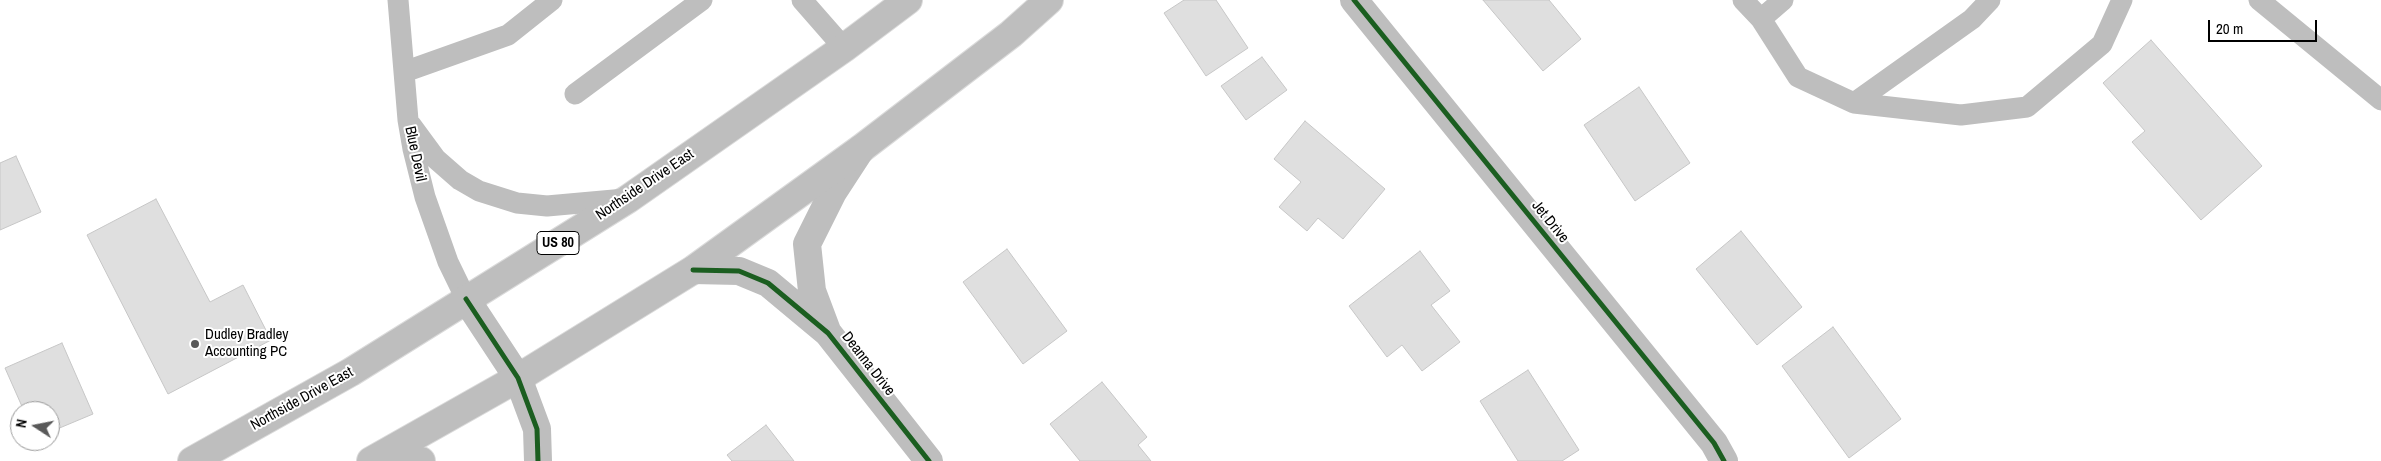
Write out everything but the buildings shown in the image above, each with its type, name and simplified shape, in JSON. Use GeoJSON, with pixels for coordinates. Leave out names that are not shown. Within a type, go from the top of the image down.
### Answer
{"type":"FeatureCollection","features":[{"type":"Feature","properties":{"kind":"main road","name":"Northside Drive East"},"geometry":{"type":"LineString","coordinates":[[192,461],[351,372],[628,199],[844,48],[908,0]]}},
{"type":"Feature","properties":{"kind":"main road"},"geometry":{"type":"LineString","coordinates":[[371,461],[518,378],[693,270],[862,148],[1011,34],[1049,0]]}},
{"type":"Feature","properties":{"kind":"main road","name":"Jet Drive"},"geometry":{"type":"LineString","coordinates":[[1354,0],[1714,443],[1724,461]]}},
{"type":"Feature","properties":{"kind":"main road","name":"Deanna Drive"},"geometry":{"type":"LineString","coordinates":[[828,332],[812,291],[807,244],[833,192],[862,148]]}},
{"type":"Feature","properties":{"kind":"main road","name":"Deanna Drive"},"geometry":{"type":"LineString","coordinates":[[693,270],[738,271],[768,283],[828,332],[929,461]]}},
{"type":"Feature","properties":{"kind":"main road"},"geometry":{"type":"LineString","coordinates":[[466,299],[518,378],[536,430],[538,461]]}},
{"type":"Feature","properties":{"kind":"main road"},"geometry":{"type":"LineString","coordinates":[[371,461],[420,461]]}},
{"type":"Feature","properties":{"kind":"lane","name":"Blue Devil"},"geometry":{"type":"LineString","coordinates":[[398,0],[408,120],[425,197],[448,262],[466,299]]}},
{"type":"Feature","properties":{"kind":"lane"},"geometry":{"type":"LineString","coordinates":[[404,72],[508,35],[552,0]]}},
{"type":"Feature","properties":{"kind":"lane"},"geometry":{"type":"LineString","coordinates":[[575,94],[702,0]]}},
{"type":"Feature","properties":{"kind":"lane"},"geometry":{"type":"LineString","coordinates":[[802,0],[844,48]]}},
{"type":"Feature","properties":{"kind":"lane"},"geometry":{"type":"LineString","coordinates":[[1743,0],[1761,20],[1798,77],[1854,103],[1961,115],[2027,107],[2102,44],[2122,0]]}},
{"type":"Feature","properties":{"kind":"lane"},"geometry":{"type":"LineString","coordinates":[[1761,20],[1784,0]]}},
{"type":"Feature","properties":{"kind":"lane"},"geometry":{"type":"LineString","coordinates":[[1854,103],[1972,19],[1990,0]]}},
{"type":"Feature","properties":{"kind":"lane"},"geometry":{"type":"LineString","coordinates":[[2259,0],[2381,100]]}},
{"type":"Feature","properties":{"kind":"lane"},"geometry":{"type":"LineString","coordinates":[[408,120],[436,159],[460,180],[479,191],[517,203],[547,206],[628,199]]}},
{"type":"Feature","properties":{"kind":"cycle path"},"geometry":{"type":"LineString","coordinates":[[1354,0],[1714,443],[1724,461]]}},
{"type":"Feature","properties":{"kind":"cycle path"},"geometry":{"type":"LineString","coordinates":[[693,270],[739,271],[768,283],[828,333],[929,461]]}},
{"type":"Feature","properties":{"kind":"cycle path"},"geometry":{"type":"LineString","coordinates":[[466,299],[518,378],[537,429],[538,461]]}},
{"type":"Feature","properties":{"kind":"place","name":"Dudley Bradley Accounting PC"},"geometry":{"type":"Point","coordinates":[195,344]}}]}
